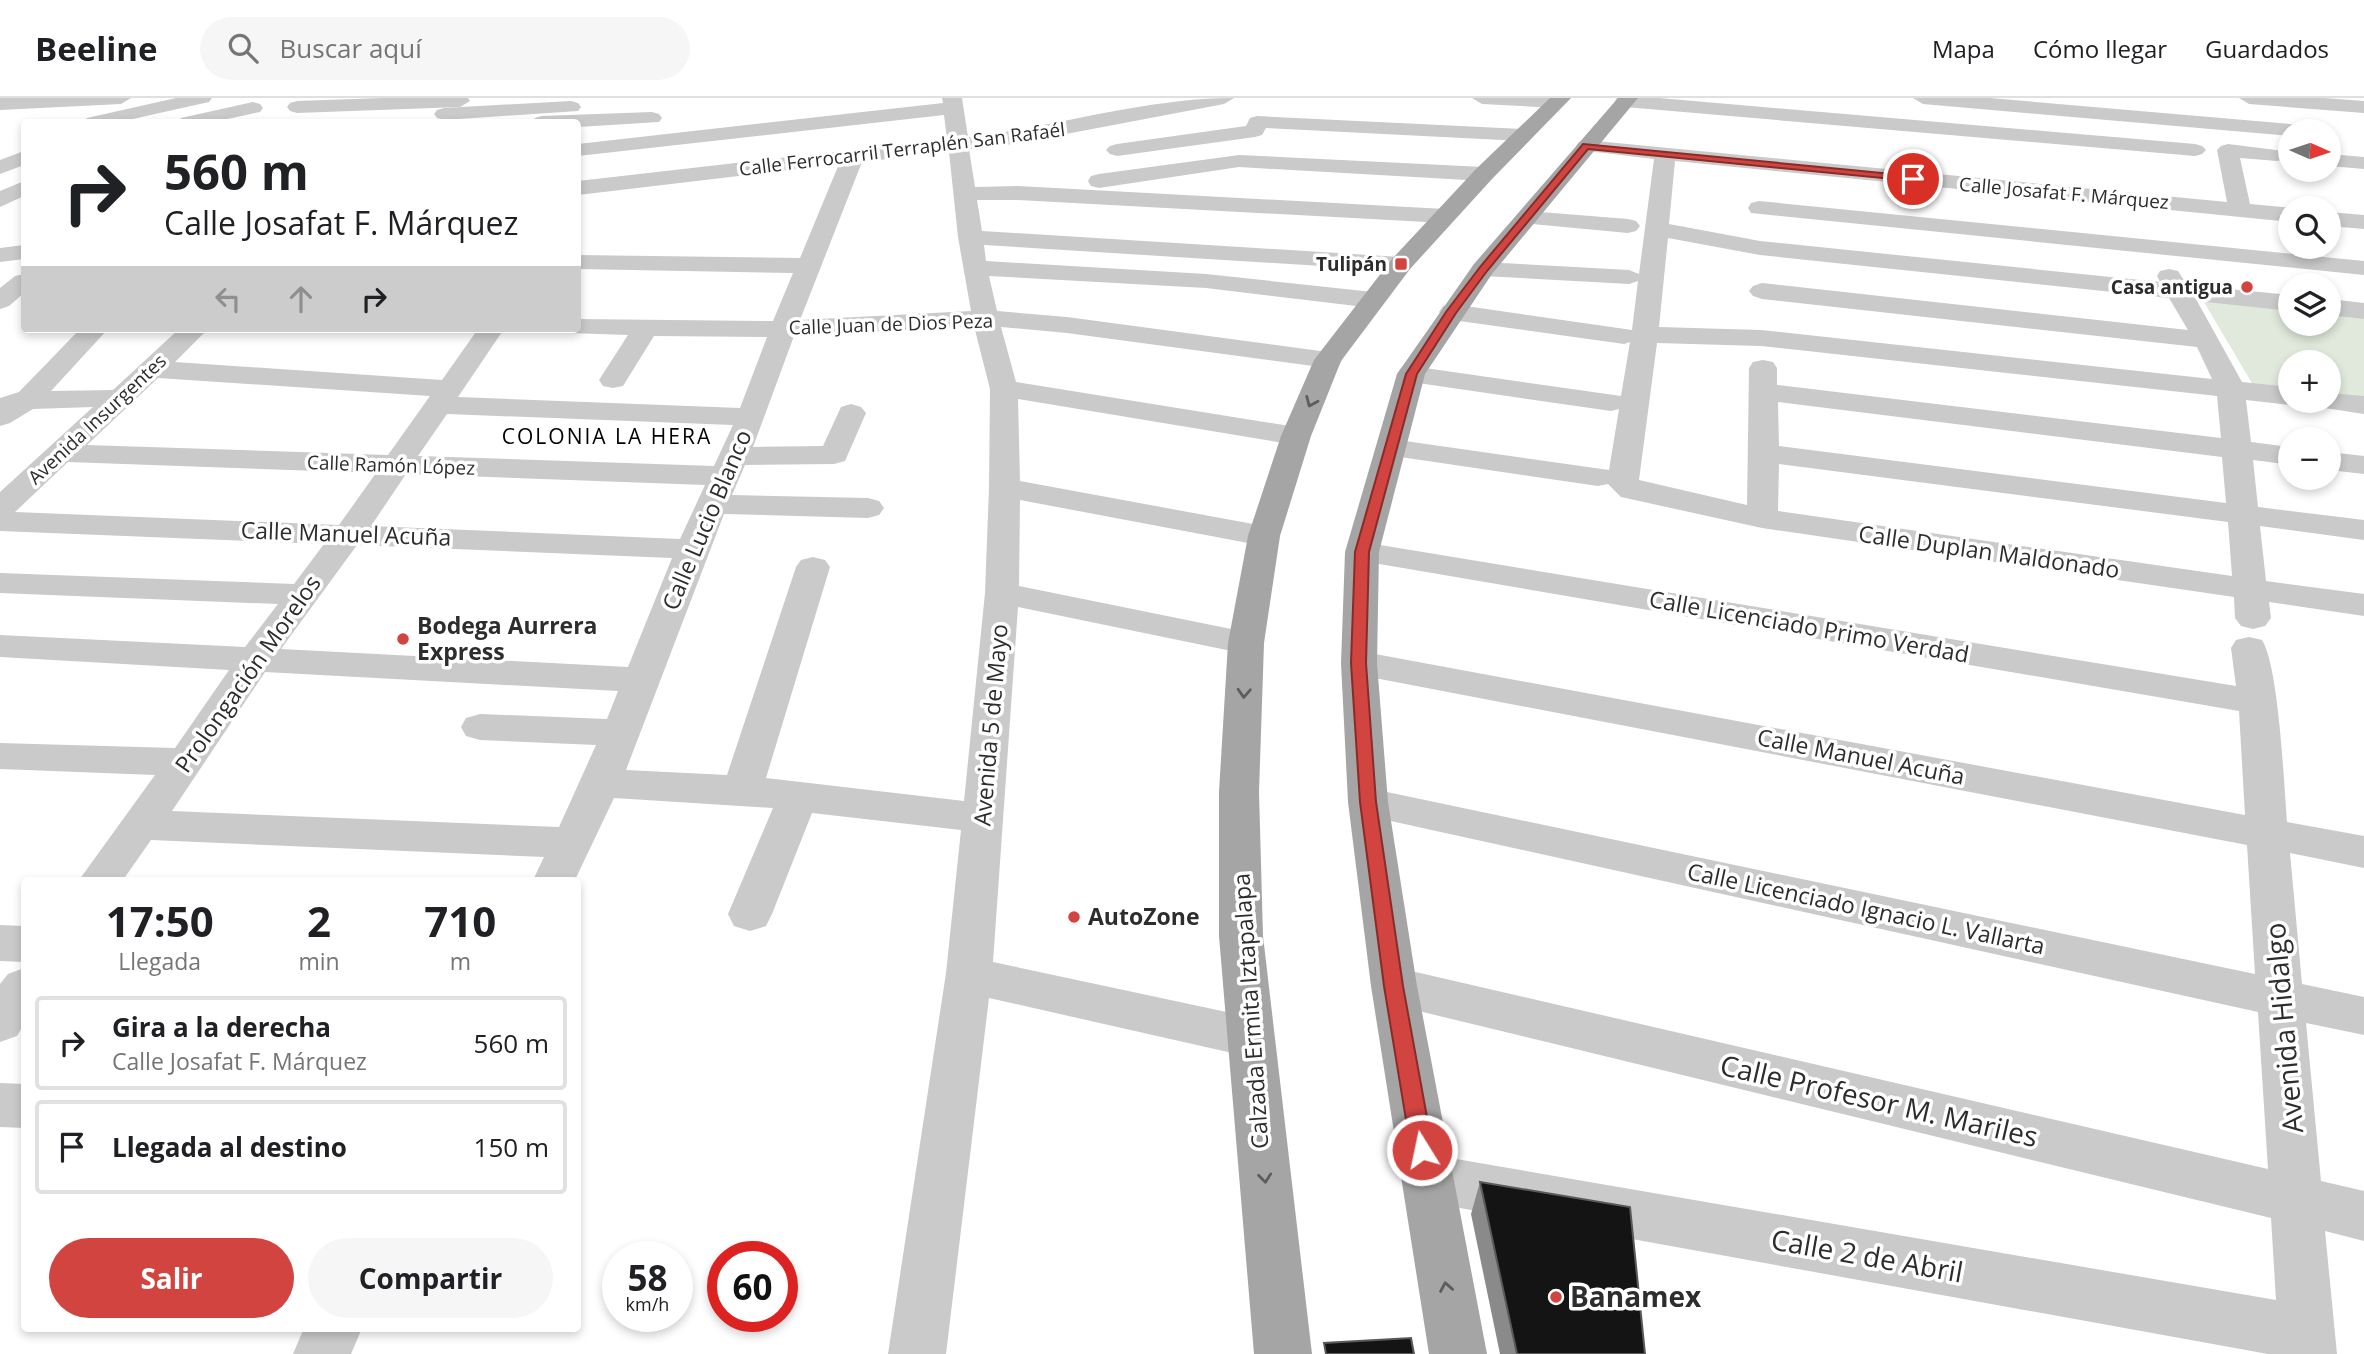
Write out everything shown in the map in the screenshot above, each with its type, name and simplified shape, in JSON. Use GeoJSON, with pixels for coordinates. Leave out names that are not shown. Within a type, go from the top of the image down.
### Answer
{"type":"FeatureCollection","features":[{"type":"Feature","properties":{"kind":"main road"},"geometry":{"type":"LineString","coordinates":[[1458,1354],[1394,986],[1368,802],[1359,663],[1362,552],[1412,374],[1483,269],[1626,99]]}},
{"type":"Feature","properties":{"kind":"main road","name":"Calzada Ermita Iztapalapa"},"geometry":{"type":"LineString","coordinates":[[1283,1354],[1241,936],[1239,792],[1246,643],[1264,536],[1296,436],[1328,360],[1402,264],[1484,174],[1559,100]]}},
{"type":"Feature","properties":{"kind":"street"},"geometry":{"type":"LineString","coordinates":[[0,106],[36,101],[121,98]]}},
{"type":"Feature","properties":{"kind":"street"},"geometry":{"type":"LineString","coordinates":[[107,119],[202,98]]}},
{"type":"Feature","properties":{"kind":"street"},"geometry":{"type":"LineString","coordinates":[[841,101],[867,98]]}},
{"type":"Feature","properties":{"kind":"street","name":"Calle Ferrocarril Terraplén San Rafaél"},"geometry":{"type":"LineString","coordinates":[[581,193],[738,170],[957,146],[1224,98]]}},
{"type":"Feature","properties":{"kind":"street"},"geometry":{"type":"LineString","coordinates":[[1482,98],[1559,100]]}},
{"type":"Feature","properties":{"kind":"street"},"geometry":{"type":"LineString","coordinates":[[1923,98],[2072,105],[2276,142]]}},
{"type":"Feature","properties":{"kind":"street"},"geometry":{"type":"LineString","coordinates":[[2249,98],[2364,107]]}},
{"type":"Feature","properties":{"kind":"street"},"geometry":{"type":"LineString","coordinates":[[1626,99],[1803,117],[2196,150]]}},
{"type":"Feature","properties":{"kind":"street"},"geometry":{"type":"LineString","coordinates":[[581,150],[754,131],[952,103]]}},
{"type":"Feature","properties":{"kind":"street","name":"Avenida 5 de Mayo"},"geometry":{"type":"LineString","coordinates":[[917,1354],[969,973],[1002,593],[1005,488],[1004,389],[985,318],[972,253],[952,103]]}},
{"type":"Feature","properties":{"kind":"street"},"geometry":{"type":"LineString","coordinates":[[2072,105],[2106,163]]}},
{"type":"Feature","properties":{"kind":"street"},"geometry":{"type":"LineString","coordinates":[[298,107],[663,112],[578,119]]}},
{"type":"Feature","properties":{"kind":"street"},"geometry":{"type":"LineString","coordinates":[[202,119],[253,108]]}},
{"type":"Feature","properties":{"kind":"street"},"geometry":{"type":"LineString","coordinates":[[1068,128],[1082,108]]}},
{"type":"Feature","properties":{"kind":"street"},"geometry":{"type":"LineString","coordinates":[[738,170],[763,109]]}},
{"type":"Feature","properties":{"kind":"street"},"geometry":{"type":"LineString","coordinates":[[1117,150],[1255,131],[1257,122],[1522,135]]}},
{"type":"Feature","properties":{"kind":"street","name":"Calle Josafat F. Márquez"},"geometry":{"type":"LineString","coordinates":[[1594,137],[1668,144],[1755,164],[2278,214]]}},
{"type":"Feature","properties":{"kind":"street"},"geometry":{"type":"LineString","coordinates":[[2240,210],[2228,150],[2276,142]]}},
{"type":"Feature","properties":{"kind":"street"},"geometry":{"type":"LineString","coordinates":[[1391,448],[1611,478],[1634,336],[1656,229],[1668,144]]}},
{"type":"Feature","properties":{"kind":"street"},"geometry":{"type":"LineString","coordinates":[[0,168],[17,146]]}},
{"type":"Feature","properties":{"kind":"street","name":"Calle Lucio Blanco"},"geometry":{"type":"LineString","coordinates":[[556,877],[601,783],[692,549],[751,417],[783,329],[853,157]]}},
{"type":"Feature","properties":{"kind":"street"},"geometry":{"type":"LineString","coordinates":[[1018,193],[1239,161],[1484,174]]}},
{"type":"Feature","properties":{"kind":"street"},"geometry":{"type":"LineString","coordinates":[[2342,161],[2364,163]]}},
{"type":"Feature","properties":{"kind":"street"},"geometry":{"type":"LineString","coordinates":[[1755,164],[1759,208],[1764,392],[1762,518]]}},
{"type":"Feature","properties":{"kind":"street"},"geometry":{"type":"LineString","coordinates":[[966,194],[1018,193],[1445,216]]}},
{"type":"Feature","properties":{"kind":"street"},"geometry":{"type":"LineString","coordinates":[[2123,199],[2207,340],[2231,388]]}},
{"type":"Feature","properties":{"kind":"street"},"geometry":{"type":"LineString","coordinates":[[1112,219],[1203,203]]}},
{"type":"Feature","properties":{"kind":"street"},"geometry":{"type":"LineString","coordinates":[[1759,208],[2364,268]]}},
{"type":"Feature","properties":{"kind":"street"},"geometry":{"type":"LineString","coordinates":[[1528,218],[1628,226]]}},
{"type":"Feature","properties":{"kind":"street"},"geometry":{"type":"LineString","coordinates":[[2341,220],[2363,223]]}},
{"type":"Feature","properties":{"kind":"street"},"geometry":{"type":"LineString","coordinates":[[1656,229],[1760,248],[2278,302]]}},
{"type":"Feature","properties":{"kind":"street"},"geometry":{"type":"LineString","coordinates":[[0,255],[21,252]]}},
{"type":"Feature","properties":{"kind":"street"},"geometry":{"type":"LineString","coordinates":[[972,253],[1402,264]]}},
{"type":"Feature","properties":{"kind":"street"},"geometry":{"type":"LineString","coordinates":[[972,253],[1373,300]]}},
{"type":"Feature","properties":{"kind":"street"},"geometry":{"type":"LineString","coordinates":[[581,262],[808,266]]}},
{"type":"Feature","properties":{"kind":"street"},"geometry":{"type":"LineString","coordinates":[[1483,269],[1629,277]]}},
{"type":"Feature","properties":{"kind":"street"},"geometry":{"type":"LineString","coordinates":[[0,301],[21,284]]}},
{"type":"Feature","properties":{"kind":"street"},"geometry":{"type":"LineString","coordinates":[[1762,291],[2207,340]]}},
{"type":"Feature","properties":{"kind":"street"},"geometry":{"type":"LineString","coordinates":[[2341,308],[2364,310]]}},
{"type":"Feature","properties":{"kind":"street"},"geometry":{"type":"LineString","coordinates":[[1452,312],[1634,336],[1761,338],[2278,394]]}},
{"type":"Feature","properties":{"kind":"street","name":"Calle Juan de Dios Peza"},"geometry":{"type":"LineString","coordinates":[[581,327],[783,329],[985,318],[1328,360]]}},
{"type":"Feature","properties":{"kind":"street"},"geometry":{"type":"LineString","coordinates":[[613,380],[646,328]]}},
{"type":"Feature","properties":{"kind":"street"},"geometry":{"type":"LineString","coordinates":[[0,416],[13,401],[90,333]]}},
{"type":"Feature","properties":{"kind":"street","name":"Avenida Insurgentes"},"geometry":{"type":"LineString","coordinates":[[0,509],[191,333]]}},
{"type":"Feature","properties":{"kind":"street","name":"Prolongación Morelos"},"geometry":{"type":"LineString","coordinates":[[102,877],[186,762],[256,658],[349,534],[488,333]]}},
{"type":"Feature","properties":{"kind":"street"},"geometry":{"type":"LineString","coordinates":[[152,369],[444,397],[751,417]]}},
{"type":"Feature","properties":{"kind":"street"},"geometry":{"type":"LineString","coordinates":[[1412,374],[1611,402]]}},
{"type":"Feature","properties":{"kind":"street","name":"Avenida Hidalgo"},"geometry":{"type":"LineString","coordinates":[[2231,388],[2308,1344]]}},
{"type":"Feature","properties":{"kind":"street"},"geometry":{"type":"LineString","coordinates":[[1004,389],[1037,392],[1296,436]]}},
{"type":"Feature","properties":{"kind":"street"},"geometry":{"type":"LineString","coordinates":[[1764,392],[2278,455]]}},
{"type":"Feature","properties":{"kind":"street"},"geometry":{"type":"LineString","coordinates":[[13,401],[118,398]]}},
{"type":"Feature","properties":{"kind":"street"},"geometry":{"type":"LineString","coordinates":[[2341,402],[2364,405]]}},
{"type":"Feature","properties":{"kind":"street"},"geometry":{"type":"LineString","coordinates":[[723,479],[834,455],[851,413]]}},
{"type":"Feature","properties":{"kind":"street","name":"Calle Ramón López"},"geometry":{"type":"LineString","coordinates":[[60,453],[723,479]]}},
{"type":"Feature","properties":{"kind":"street"},"geometry":{"type":"LineString","coordinates":[[1765,453],[2364,530]]}},
{"type":"Feature","properties":{"kind":"street"},"geometry":{"type":"LineString","coordinates":[[2341,462],[2364,465]]}},
{"type":"Feature","properties":{"kind":"street","name":"Calle Duplan Maldonado"},"geometry":{"type":"LineString","coordinates":[[1611,478],[1642,494],[2251,618],[2364,605]]}},
{"type":"Feature","properties":{"kind":"street"},"geometry":{"type":"LineString","coordinates":[[723,479],[868,508]]}},
{"type":"Feature","properties":{"kind":"street"},"geometry":{"type":"LineString","coordinates":[[1005,488],[1264,536]]}},
{"type":"Feature","properties":{"kind":"street","name":"Calle Manuel Acuña"},"geometry":{"type":"LineString","coordinates":[[0,521],[692,549]]}},
{"type":"Feature","properties":{"kind":"street","name":"Calle Licenciado Primo Verdad"},"geometry":{"type":"LineString","coordinates":[[1362,552],[2257,702]]}},
{"type":"Feature","properties":{"kind":"street"},"geometry":{"type":"LineString","coordinates":[[742,790],[813,568]]}},
{"type":"Feature","properties":{"kind":"street"},"geometry":{"type":"LineString","coordinates":[[0,583],[304,595]]}},
{"type":"Feature","properties":{"kind":"street"},"geometry":{"type":"LineString","coordinates":[[1002,593],[1246,643]]}},
{"type":"Feature","properties":{"kind":"street"},"geometry":{"type":"LineString","coordinates":[[0,646],[642,680]]}},
{"type":"Feature","properties":{"kind":"street","name":"Calle Manuel Acuña"},"geometry":{"type":"LineString","coordinates":[[1359,663],[2364,852]]}},
{"type":"Feature","properties":{"kind":"street"},"geometry":{"type":"LineString","coordinates":[[480,727],[621,733]]}},
{"type":"Feature","properties":{"kind":"street"},"geometry":{"type":"LineString","coordinates":[[0,756],[186,762]]}},
{"type":"Feature","properties":{"kind":"street"},"geometry":{"type":"LineString","coordinates":[[601,783],[799,795],[984,818]]}},
{"type":"Feature","properties":{"kind":"street"},"geometry":{"type":"LineString","coordinates":[[750,914],[799,795]]}},
{"type":"Feature","properties":{"kind":"street","name":"Calle Licenciado Ignacio L. Vallarta"},"geometry":{"type":"LineString","coordinates":[[1368,802],[2364,1016]]}},
{"type":"Feature","properties":{"kind":"street"},"geometry":{"type":"LineString","coordinates":[[140,825],[572,844]]}},
{"type":"Feature","properties":{"kind":"street"},"geometry":{"type":"LineString","coordinates":[[0,943],[21,944]]}},
{"type":"Feature","properties":{"kind":"street"},"geometry":{"type":"LineString","coordinates":[[969,973],[1002,984],[1250,1037]]}},
{"type":"Feature","properties":{"kind":"street","name":"Calle Profesor M. Mariles"},"geometry":{"type":"LineString","coordinates":[[1394,986],[2364,1216]]}},
{"type":"Feature","properties":{"kind":"street"},"geometry":{"type":"LineString","coordinates":[[0,1022],[21,992]]}},
{"type":"Feature","properties":{"kind":"street"},"geometry":{"type":"LineString","coordinates":[[0,1105],[21,1106]]}},
{"type":"Feature","properties":{"kind":"street","name":"Calle 2 de Abril"},"geometry":{"type":"LineString","coordinates":[[1427,1178],[2308,1344]]}},
{"type":"Feature","properties":{"kind":"street"},"geometry":{"type":"LineString","coordinates":[[322,1354],[332,1332]]}},
{"type":"Feature","properties":{"kind":"shaded area"},"geometry":{"type":"Polygon","coordinates":[[[2201,297],[2278,305],[2278,336],[2341,336],[2341,311],[2364,314],[2364,398],[2341,395],[2341,350],[2278,350],[2278,388],[2253,385],[2201,297]]]}},
{"type":"Feature","properties":{"kind":"building","name":"Banamex"},"geometry":{"type":"Polygon","coordinates":[[[1480,1182],[1630,1207],[1645,1354],[1517,1354],[1480,1182]]]}},
{"type":"Feature","properties":{"kind":"building"},"geometry":{"type":"Polygon","coordinates":[[[1411,1338],[1414,1354],[1326,1354],[1324,1343],[1411,1338]]]}},
{"type":"Feature","properties":{"kind":"place","name":"Tulipán"},"geometry":{"type":"Point","coordinates":[1401,264]}},
{"type":"Feature","properties":{"kind":"place","name":"Casa antigua"},"geometry":{"type":"Point","coordinates":[2247,287]}},
{"type":"Feature","properties":{"kind":"place","name":"Bodega Aurrera Express"},"geometry":{"type":"Point","coordinates":[403,639]}},
{"type":"Feature","properties":{"kind":"place","name":"AutoZone"},"geometry":{"type":"Point","coordinates":[1074,917]}},
{"type":"Feature","properties":{"kind":"place","name":"Banamex"},"geometry":{"type":"Point","coordinates":[1556,1297]}},
{"type":"Feature","properties":{"kind":"district","name":"COLONIA LA HERA"},"geometry":{"type":"Point","coordinates":[607,437]}},
{"type":"Feature","properties":{"kind":"route"},"geometry":{"type":"LineString","coordinates":[[1422,1150],[1394,986],[1368,802],[1359,663],[1362,552],[1412,374],[1483,269],[1586,146],[1913,179]]}}]}
